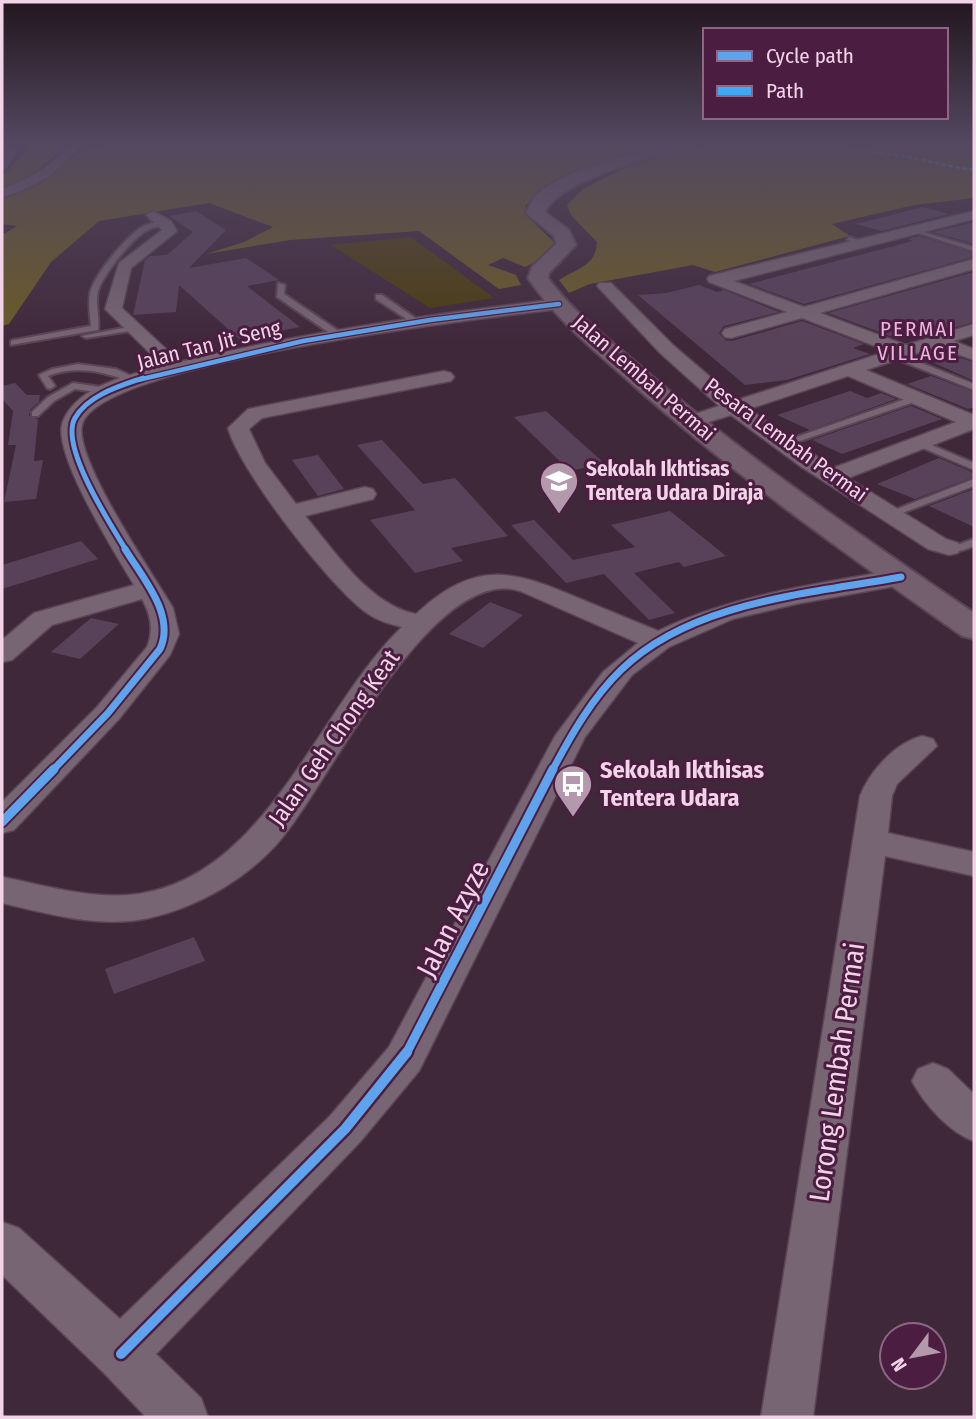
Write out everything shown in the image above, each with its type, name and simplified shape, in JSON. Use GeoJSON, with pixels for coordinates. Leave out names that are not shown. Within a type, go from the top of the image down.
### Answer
{"type":"FeatureCollection","features":[{"type":"Feature","properties":{"kind":"main road","name":"Jalan Lembah Permai"},"geometry":{"type":"LineString","coordinates":[[537,209],[535,213],[562,234],[566,245],[539,271],[538,278],[559,304],[690,422],[974,629]]}},
{"type":"Feature","properties":{"kind":"street"},"geometry":{"type":"LineString","coordinates":[[718,280],[856,241],[974,215]]}},
{"type":"Feature","properties":{"kind":"street"},"geometry":{"type":"LineString","coordinates":[[159,219],[170,231],[133,257],[120,276],[113,309],[177,369]]}},
{"type":"Feature","properties":{"kind":"street"},"geometry":{"type":"LineString","coordinates":[[731,333],[974,264]]}},
{"type":"Feature","properties":{"kind":"street"},"geometry":{"type":"LineString","coordinates":[[698,273],[899,353]]}},
{"type":"Feature","properties":{"kind":"street","name":"Pesara Lembah Permai"},"geometry":{"type":"LineString","coordinates":[[606,286],[677,360],[734,408],[890,514],[937,544],[949,548]]}},
{"type":"Feature","properties":{"kind":"street","name":"Jalan Tan Jit Seng"},"geometry":{"type":"LineString","coordinates":[[2,822],[108,713],[160,649],[167,628],[149,589],[88,483],[72,436],[74,418],[80,410],[108,391],[136,380],[274,346],[417,322],[559,304]]}},
{"type":"Feature","properties":{"kind":"street"},"geometry":{"type":"LineString","coordinates":[[690,422],[974,328]]}},
{"type":"Feature","properties":{"kind":"street"},"geometry":{"type":"LineString","coordinates":[[936,341],[974,355]]}},
{"type":"Feature","properties":{"kind":"street"},"geometry":{"type":"LineString","coordinates":[[849,370],[974,422]]}},
{"type":"Feature","properties":{"kind":"street"},"geometry":{"type":"LineString","coordinates":[[419,623],[400,619],[373,606],[291,512],[237,436],[238,428],[254,413],[444,377]]}},
{"type":"Feature","properties":{"kind":"street"},"geometry":{"type":"LineString","coordinates":[[832,476],[974,422]]}},
{"type":"Feature","properties":{"kind":"street"},"geometry":{"type":"LineString","coordinates":[[291,512],[365,494]]}},
{"type":"Feature","properties":{"kind":"street","name":"Jalan Azyze"},"geometry":{"type":"LineString","coordinates":[[121,1354],[345,1129],[404,1059],[570,736],[603,690],[629,662],[657,641],[699,621],[748,607],[901,578]]}},
{"type":"Feature","properties":{"kind":"street","name":"Jalan Geh Chong Keat"},"geometry":{"type":"LineString","coordinates":[[2,890],[96,909],[148,905],[191,890],[233,865],[276,824],[384,665],[419,623],[469,588],[508,580],[529,586],[657,641]]}},
{"type":"Feature","properties":{"kind":"street"},"geometry":{"type":"LineString","coordinates":[[2,654],[43,619],[149,589]]}},
{"type":"Feature","properties":{"kind":"street","name":"Lorong Lembah Permai"},"geometry":{"type":"LineString","coordinates":[[787,1417],[876,796],[883,779],[922,746]]}},
{"type":"Feature","properties":{"kind":"street"},"geometry":{"type":"LineString","coordinates":[[870,841],[937,853],[974,864]]}},
{"type":"Feature","properties":{"kind":"street"},"geometry":{"type":"LineString","coordinates":[[933,1081],[974,1122]]}},
{"type":"Feature","properties":{"kind":"street"},"geometry":{"type":"LineString","coordinates":[[2,1244],[121,1354],[182,1417]]}},
{"type":"Feature","properties":{"kind":"lane"},"geometry":{"type":"LineString","coordinates":[[14,343],[96,328],[94,290],[101,276],[115,257],[159,219]]}},
{"type":"Feature","properties":{"kind":"lane"},"geometry":{"type":"LineString","coordinates":[[914,230],[974,249]]}},
{"type":"Feature","properties":{"kind":"lane"},"geometry":{"type":"LineString","coordinates":[[281,285],[280,295],[337,334]]}},
{"type":"Feature","properties":{"kind":"lane"},"geometry":{"type":"LineString","coordinates":[[379,297],[417,322]]}},
{"type":"Feature","properties":{"kind":"lane"},"geometry":{"type":"LineString","coordinates":[[2,351],[133,328]]}},
{"type":"Feature","properties":{"kind":"lane"},"geometry":{"type":"LineString","coordinates":[[899,353],[974,387]]}},
{"type":"Feature","properties":{"kind":"lane"},"geometry":{"type":"LineString","coordinates":[[50,386],[43,374],[78,364],[121,373],[136,380]]}},
{"type":"Feature","properties":{"kind":"lane"},"geometry":{"type":"LineString","coordinates":[[35,414],[51,399],[73,386],[108,391]]}},
{"type":"Feature","properties":{"kind":"lane"},"geometry":{"type":"LineString","coordinates":[[784,443],[917,398]]}},
{"type":"Feature","properties":{"kind":"lane"},"geometry":{"type":"LineString","coordinates":[[920,443],[974,467]]}},
{"type":"Feature","properties":{"kind":"lane"},"geometry":{"type":"LineString","coordinates":[[890,514],[974,482]]}},
{"type":"Feature","properties":{"kind":"lane"},"geometry":{"type":"LineString","coordinates":[[949,548],[959,548],[974,542]]}},
{"type":"Feature","properties":{"kind":"shaded area"},"geometry":{"type":"Polygon","coordinates":[[[2,209],[171,209],[99,221],[51,262],[9,324],[2,326],[2,235],[17,226],[2,224],[2,209]]]}},
{"type":"Feature","properties":{"kind":"shaded area"},"geometry":{"type":"Polygon","coordinates":[[[226,209],[526,209],[528,217],[556,244],[541,259],[525,267],[503,258],[488,265],[516,275],[521,285],[499,289],[419,231],[290,240],[206,254],[244,242],[273,227],[226,209]]]}},
{"type":"Feature","properties":{"kind":"shaded area"},"geometry":{"type":"Polygon","coordinates":[[[569,209],[896,209],[832,224],[850,236],[715,272],[693,265],[590,284],[569,293],[559,280],[589,262],[597,242],[569,209]]]}},
{"type":"Feature","properties":{"kind":"shaded area"},"geometry":{"type":"Polygon","coordinates":[[[411,237],[494,298],[430,308],[331,245],[411,237]]]}},
{"type":"Feature","properties":{"kind":"building"},"geometry":{"type":"Polygon","coordinates":[[[914,209],[931,209],[949,214],[881,231],[856,224],[914,209]]]}},
{"type":"Feature","properties":{"kind":"building"},"geometry":{"type":"Polygon","coordinates":[[[196,211],[226,230],[189,268],[246,258],[279,280],[247,286],[300,327],[239,339],[179,285],[176,312],[133,315],[145,260],[150,256],[167,255],[193,232],[169,216],[196,211]]]}},
{"type":"Feature","properties":{"kind":"building"},"geometry":{"type":"Polygon","coordinates":[[[974,222],[974,244],[933,232],[974,222]]]}},
{"type":"Feature","properties":{"kind":"building"},"geometry":{"type":"Polygon","coordinates":[[[919,236],[974,253],[974,257],[804,304],[749,284],[913,241],[907,239],[919,236]]]}},
{"type":"Feature","properties":{"kind":"building"},"geometry":{"type":"Polygon","coordinates":[[[974,272],[974,322],[936,333],[920,327],[890,336],[828,313],[974,272]]]}},
{"type":"Feature","properties":{"kind":"building"},"geometry":{"type":"Polygon","coordinates":[[[699,285],[717,292],[724,290],[779,312],[724,326],[719,333],[725,340],[732,341],[802,321],[864,344],[853,348],[870,354],[787,380],[745,385],[638,295],[666,293],[699,285]]]}},
{"type":"Feature","properties":{"kind":"building"},"geometry":{"type":"Polygon","coordinates":[[[954,356],[974,362],[974,381],[934,363],[954,356]]]}},
{"type":"Feature","properties":{"kind":"building"},"geometry":{"type":"Polygon","coordinates":[[[931,376],[974,392],[974,407],[968,409],[907,384],[931,376]]]}},
{"type":"Feature","properties":{"kind":"building"},"geometry":{"type":"Polygon","coordinates":[[[15,383],[27,395],[40,395],[39,402],[30,410],[29,416],[38,419],[34,461],[43,460],[36,499],[4,502],[16,445],[8,445],[13,411],[2,399],[2,386],[15,383]]]}},
{"type":"Feature","properties":{"kind":"building"},"geometry":{"type":"Polygon","coordinates":[[[850,391],[867,398],[881,393],[896,399],[810,430],[777,415],[850,391]]]}},
{"type":"Feature","properties":{"kind":"building"},"geometry":{"type":"Polygon","coordinates":[[[911,406],[942,419],[842,454],[812,440],[911,406]]]}},
{"type":"Feature","properties":{"kind":"building"},"geometry":{"type":"Polygon","coordinates":[[[546,411],[604,463],[570,471],[514,417],[546,411]]]}},
{"type":"Feature","properties":{"kind":"building"},"geometry":{"type":"Polygon","coordinates":[[[382,440],[423,484],[455,478],[508,536],[451,548],[463,561],[415,573],[370,520],[415,510],[357,445],[382,440]]]}},
{"type":"Feature","properties":{"kind":"building"},"geometry":{"type":"Polygon","coordinates":[[[318,455],[344,489],[318,496],[292,460],[318,455]]]}},
{"type":"Feature","properties":{"kind":"building"},"geometry":{"type":"Polygon","coordinates":[[[939,458],[974,473],[974,477],[915,499],[877,484],[939,458]]]}},
{"type":"Feature","properties":{"kind":"building"},"geometry":{"type":"Polygon","coordinates":[[[974,489],[974,527],[929,506],[974,489]]]}},
{"type":"Feature","properties":{"kind":"building"},"geometry":{"type":"Polygon","coordinates":[[[670,511],[726,556],[684,567],[679,562],[634,573],[675,613],[649,620],[604,574],[566,583],[511,525],[534,520],[573,560],[635,547],[611,525],[670,511]]]}},
{"type":"Feature","properties":{"kind":"building"},"geometry":{"type":"Polygon","coordinates":[[[81,541],[98,559],[2,589],[2,565],[81,541]]]}},
{"type":"Feature","properties":{"kind":"building"},"geometry":{"type":"Polygon","coordinates":[[[490,602],[523,615],[483,648],[449,634],[490,602]]]}},
{"type":"Feature","properties":{"kind":"building"},"geometry":{"type":"Polygon","coordinates":[[[91,618],[119,624],[80,659],[51,652],[91,618]]]}},
{"type":"Feature","properties":{"kind":"building"},"geometry":{"type":"Polygon","coordinates":[[[194,937],[205,961],[114,994],[105,969],[194,937]]]}},
{"type":"Feature","properties":{"kind":"cycle path"},"geometry":{"type":"LineString","coordinates":[[2,822],[108,713],[160,649],[165,634],[160,608],[122,545],[81,466],[73,444],[71,428],[82,408],[102,394],[145,377],[260,349],[388,327],[559,304]]}},
{"type":"Feature","properties":{"kind":"cycle path"},"geometry":{"type":"LineString","coordinates":[[121,1354],[345,1129],[404,1059],[570,736],[622,669],[659,641],[724,613],[796,596],[901,577]]}},
{"type":"Feature","properties":{"kind":"place","name":"Sekolah Ikhtisas Tentera Udara Diraja"},"geometry":{"type":"Point","coordinates":[559,515]}},
{"type":"Feature","properties":{"kind":"place","name":"Sekolah Ikthisas Tentera Udara"},"geometry":{"type":"Point","coordinates":[573,818]}},
{"type":"Feature","properties":{"kind":"district","name":"PERMAI VILLAGE"},"geometry":{"type":"Point","coordinates":[918,341]}}]}
